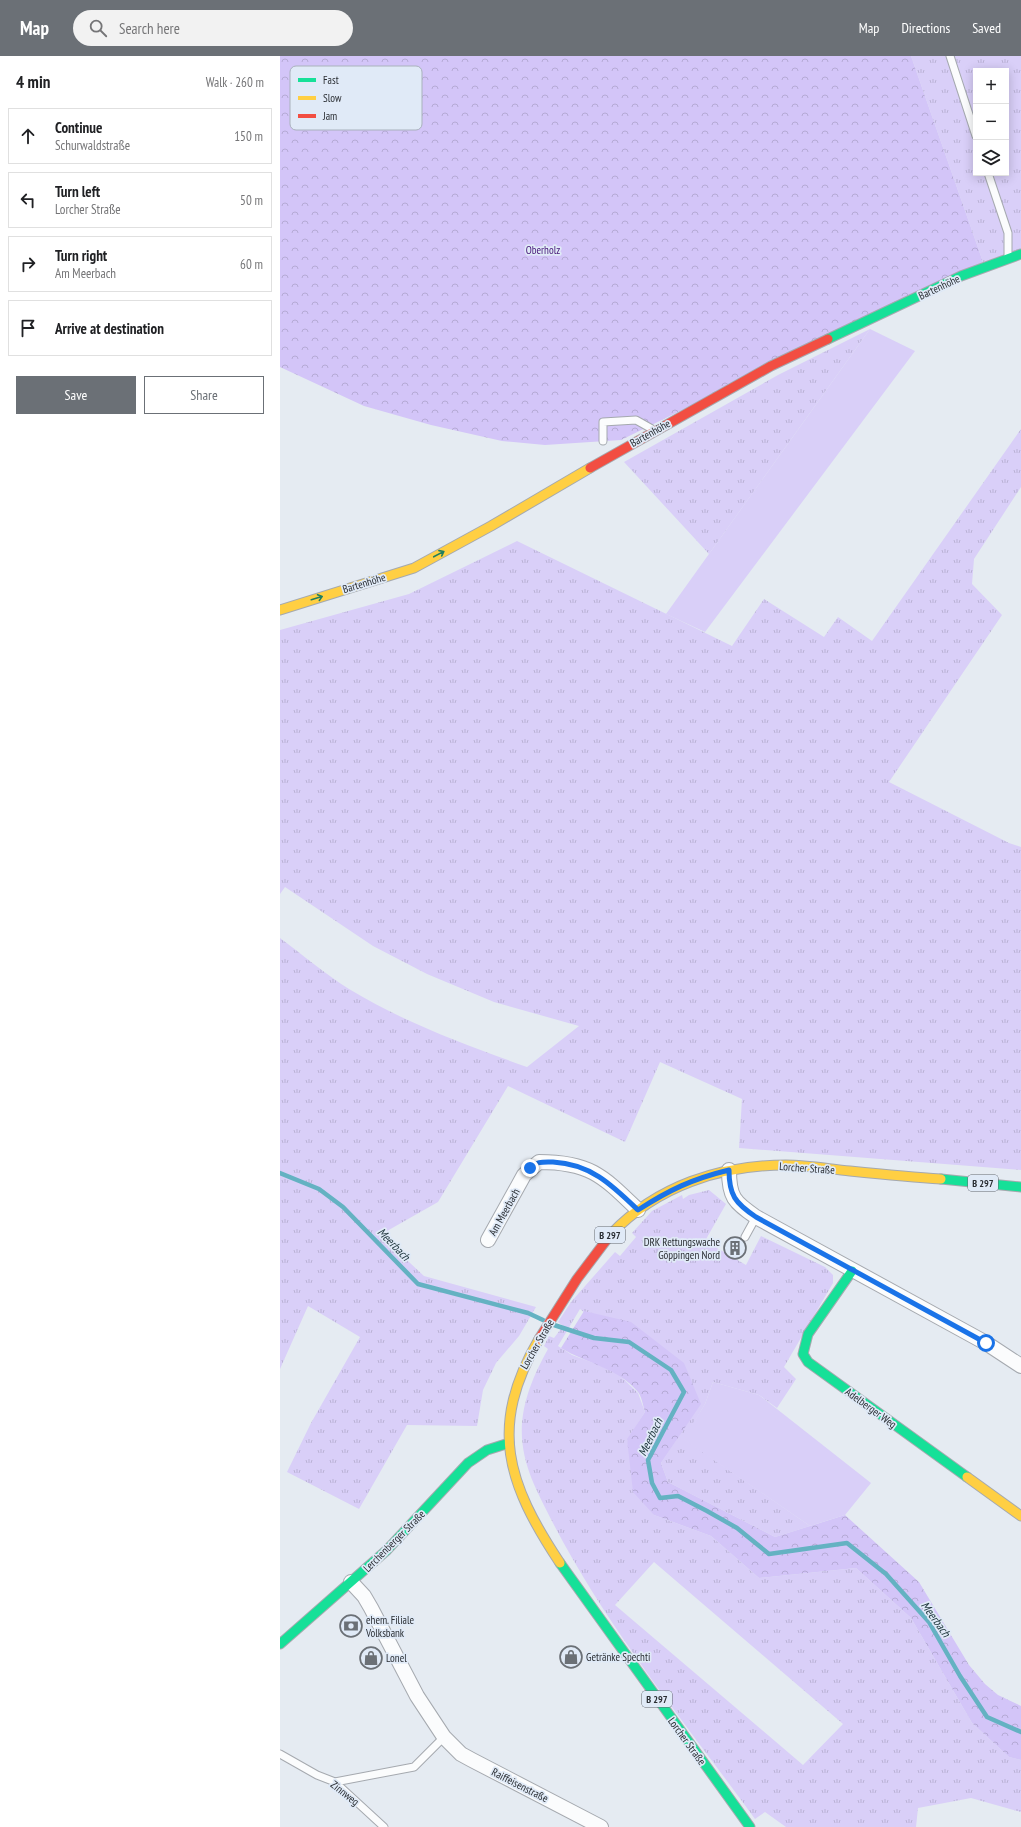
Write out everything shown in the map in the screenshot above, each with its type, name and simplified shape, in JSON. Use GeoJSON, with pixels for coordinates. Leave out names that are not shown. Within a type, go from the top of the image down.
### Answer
{"type":"FeatureCollection","features":[{"type":"Feature","properties":{"kind":"street","name":"Bartenhöhe"},"geometry":{"type":"LineString","coordinates":[[280,610],[414,568],[778,363],[961,276],[1021,254]]}},
{"type":"Feature","properties":{"kind":"street","name":"Am Meerbach"},"geometry":{"type":"LineString","coordinates":[[488,1240],[524,1175],[539,1162],[565,1163],[583,1167],[604,1178],[638,1210]]}},
{"type":"Feature","properties":{"kind":"street","name":"Lorcher Straße"},"geometry":{"type":"LineString","coordinates":[[750,1827],[560,1565],[525,1502],[512,1466],[509,1443],[509,1415],[521,1371],[535,1344],[561,1303],[609,1236],[638,1210],[677,1186],[705,1176],[729,1170],[785,1165],[1021,1187]]}},
{"type":"Feature","properties":{"kind":"street"},"geometry":{"type":"LineString","coordinates":[[729,1170],[729,1187],[734,1199],[741,1208],[852,1271],[986,1343],[1021,1366]]}},
{"type":"Feature","properties":{"kind":"street","name":"Adelberger Weg"},"geometry":{"type":"LineString","coordinates":[[852,1271],[808,1334],[803,1354],[808,1362],[1021,1516]]}},
{"type":"Feature","properties":{"kind":"street","name":"Lerchenberger Straße"},"geometry":{"type":"LineString","coordinates":[[280,1644],[387,1550],[472,1460],[483,1451],[509,1443]]}},
{"type":"Feature","properties":{"kind":"street","name":"Raiffeisenstraße"},"geometry":{"type":"LineString","coordinates":[[351,1582],[371,1608],[417,1696],[444,1737],[461,1754],[601,1827]]}},
{"type":"Feature","properties":{"kind":"lane"},"geometry":{"type":"LineString","coordinates":[[950,56],[973,127]]}},
{"type":"Feature","properties":{"kind":"lane"},"geometry":{"type":"LineString","coordinates":[[989,176],[1008,233],[1008,258]]}},
{"type":"Feature","properties":{"kind":"lane"},"geometry":{"type":"LineString","coordinates":[[603,441],[603,422],[636,420],[655,431]]}},
{"type":"Feature","properties":{"kind":"lane"},"geometry":{"type":"LineString","coordinates":[[745,1237],[756,1217]]}},
{"type":"Feature","properties":{"kind":"lane"},"geometry":{"type":"LineString","coordinates":[[335,1782],[414,1767],[444,1737]]}},
{"type":"Feature","properties":{"kind":"lane","name":"Zinnweg"},"geometry":{"type":"LineString","coordinates":[[280,1754],[317,1775],[335,1782],[384,1827]]}},
{"type":"Feature","properties":{"kind":"green space","name":"Oberholz"},"geometry":{"type":"Polygon","coordinates":[[[280,56],[911,56],[983,262],[621,440],[545,445],[502,441],[431,425],[364,406],[280,367],[280,56]]]}},
{"type":"Feature","properties":{"kind":"green space"},"geometry":{"type":"Polygon","coordinates":[[[911,56],[1021,56],[1021,249],[983,262],[911,56]]]}},
{"type":"Feature","properties":{"kind":"green space"},"geometry":{"type":"Polygon","coordinates":[[[870,329],[709,554],[624,462],[778,375],[870,329]]]}},
{"type":"Feature","properties":{"kind":"green space"},"geometry":{"type":"Polygon","coordinates":[[[870,329],[915,351],[705,632],[666,614],[870,329]]]}},
{"type":"Feature","properties":{"kind":"green space"},"geometry":{"type":"Polygon","coordinates":[[[1021,429],[1021,487],[974,559],[972,584],[1002,615],[889,782],[1009,843],[1021,847],[1021,1170],[739,1148],[742,1099],[660,1062],[625,1142],[508,1086],[438,1202],[380,1235],[424,1276],[536,1307],[519,1336],[496,1363],[483,1390],[477,1426],[407,1425],[359,1509],[287,1472],[311,1423],[360,1337],[308,1306],[280,1369],[280,938],[331,977],[370,1001],[414,1023],[527,1067],[579,1026],[494,1002],[427,974],[373,946],[285,887],[280,894],[280,630],[409,594],[517,541],[732,646],[764,599],[824,637],[838,617],[872,641],[1021,429]]]}},
{"type":"Feature","properties":{"kind":"green space"},"geometry":{"type":"Polygon","coordinates":[[[709,1190],[726,1204],[705,1241],[746,1265],[761,1236],[825,1267],[833,1275],[833,1283],[784,1367],[796,1379],[777,1408],[759,1395],[713,1382],[705,1404],[684,1439],[810,1526],[775,1537],[668,1482],[661,1463],[700,1404],[580,1309],[558,1346],[572,1355],[615,1371],[638,1393],[645,1412],[627,1440],[654,1515],[711,1536],[759,1578],[856,1568],[911,1618],[972,1723],[1009,1757],[1021,1760],[1021,1812],[971,1798],[918,1808],[916,1827],[786,1827],[765,1812],[755,1819],[675,1712],[623,1639],[575,1564],[554,1525],[538,1494],[529,1472],[523,1450],[522,1438],[525,1403],[537,1370],[548,1349],[544,1346],[549,1336],[554,1338],[563,1326],[558,1322],[571,1302],[615,1252],[620,1256],[636,1237],[632,1233],[652,1211],[682,1195],[683,1199],[689,1195],[709,1190]],[[654,1562],[615,1605],[803,1765],[843,1724],[654,1562]]]}},
{"type":"Feature","properties":{"kind":"green space"},"geometry":{"type":"Polygon","coordinates":[[[584,1311],[631,1322],[684,1363],[701,1404],[661,1463],[668,1482],[775,1537],[845,1515],[919,1582],[969,1665],[985,1684],[998,1695],[1021,1706],[1021,1760],[1009,1757],[972,1723],[911,1618],[856,1568],[759,1578],[711,1536],[654,1515],[633,1492],[627,1439],[645,1412],[638,1392],[621,1377],[611,1371],[561,1348],[584,1311]]]}},
{"type":"Feature","properties":{"kind":"green space"},"geometry":{"type":"Polygon","coordinates":[[[713,1382],[759,1395],[871,1483],[845,1515],[810,1526],[683,1439],[705,1404],[713,1382]]]}},
{"type":"Feature","properties":{"kind":"waterway","name":"Meerbach"},"geometry":{"type":"LineString","coordinates":[[280,1173],[319,1189],[343,1207],[418,1284],[528,1313],[543,1320]]}},
{"type":"Feature","properties":{"kind":"waterway","name":"Meerbach"},"geometry":{"type":"LineString","coordinates":[[554,1325],[594,1338],[629,1342],[671,1370],[684,1392],[648,1460],[652,1483],[660,1498],[678,1496],[737,1528],[769,1554],[847,1543],[886,1574],[929,1622],[960,1676],[987,1717],[1021,1732]]}},
{"type":"Feature","properties":{"kind":"traffic: fast"},"geometry":{"type":"LineString","coordinates":[[828,339],[961,276],[1021,254]]}},
{"type":"Feature","properties":{"kind":"traffic: fast"},"geometry":{"type":"LineString","coordinates":[[941,1179],[1021,1187]]}},
{"type":"Feature","properties":{"kind":"traffic: fast"},"geometry":{"type":"LineString","coordinates":[[852,1271],[808,1334],[803,1354],[808,1362],[967,1477]]}},
{"type":"Feature","properties":{"kind":"traffic: fast"},"geometry":{"type":"LineString","coordinates":[[280,1644],[387,1550],[468,1463],[487,1450],[509,1443]]}},
{"type":"Feature","properties":{"kind":"traffic: fast"},"geometry":{"type":"LineString","coordinates":[[560,1563],[750,1827]]}},
{"type":"Feature","properties":{"kind":"traffic: slow"},"geometry":{"type":"LineString","coordinates":[[280,610],[414,568],[491,526],[590,468]]}},
{"type":"Feature","properties":{"kind":"traffic: slow"},"geometry":{"type":"LineString","coordinates":[[611,1234],[629,1217],[648,1203],[669,1191],[714,1174],[737,1169],[761,1166],[794,1165],[941,1179]]}},
{"type":"Feature","properties":{"kind":"traffic: slow"},"geometry":{"type":"LineString","coordinates":[[539,1339],[523,1371],[513,1400],[509,1427],[510,1454],[517,1480],[527,1507],[560,1563]]}},
{"type":"Feature","properties":{"kind":"traffic: slow"},"geometry":{"type":"LineString","coordinates":[[967,1477],[1021,1516]]}},
{"type":"Feature","properties":{"kind":"traffic: jam"},"geometry":{"type":"LineString","coordinates":[[590,468],[771,366],[828,339]]}},
{"type":"Feature","properties":{"kind":"traffic: jam"},"geometry":{"type":"LineString","coordinates":[[539,1339],[577,1279],[611,1234]]}},
{"type":"Feature","properties":{"kind":"place","name":"DRK Rettungswache Göppingen Nord"},"geometry":{"type":"Point","coordinates":[735,1248]}},
{"type":"Feature","properties":{"kind":"place","name":"ehem. Filiale Volksbank"},"geometry":{"type":"Point","coordinates":[351,1626]}},
{"type":"Feature","properties":{"kind":"place","name":"Getränke Spechti"},"geometry":{"type":"Point","coordinates":[571,1657]}},
{"type":"Feature","properties":{"kind":"place","name":"Lonel"},"geometry":{"type":"Point","coordinates":[371,1658]}},
{"type":"Feature","properties":{"kind":"route"},"geometry":{"type":"LineString","coordinates":[[530,1168],[539,1162],[565,1163],[583,1167],[604,1178],[638,1210],[677,1186],[705,1176],[729,1170],[729,1187],[734,1199],[741,1208],[852,1271],[986,1343]]}}]}
